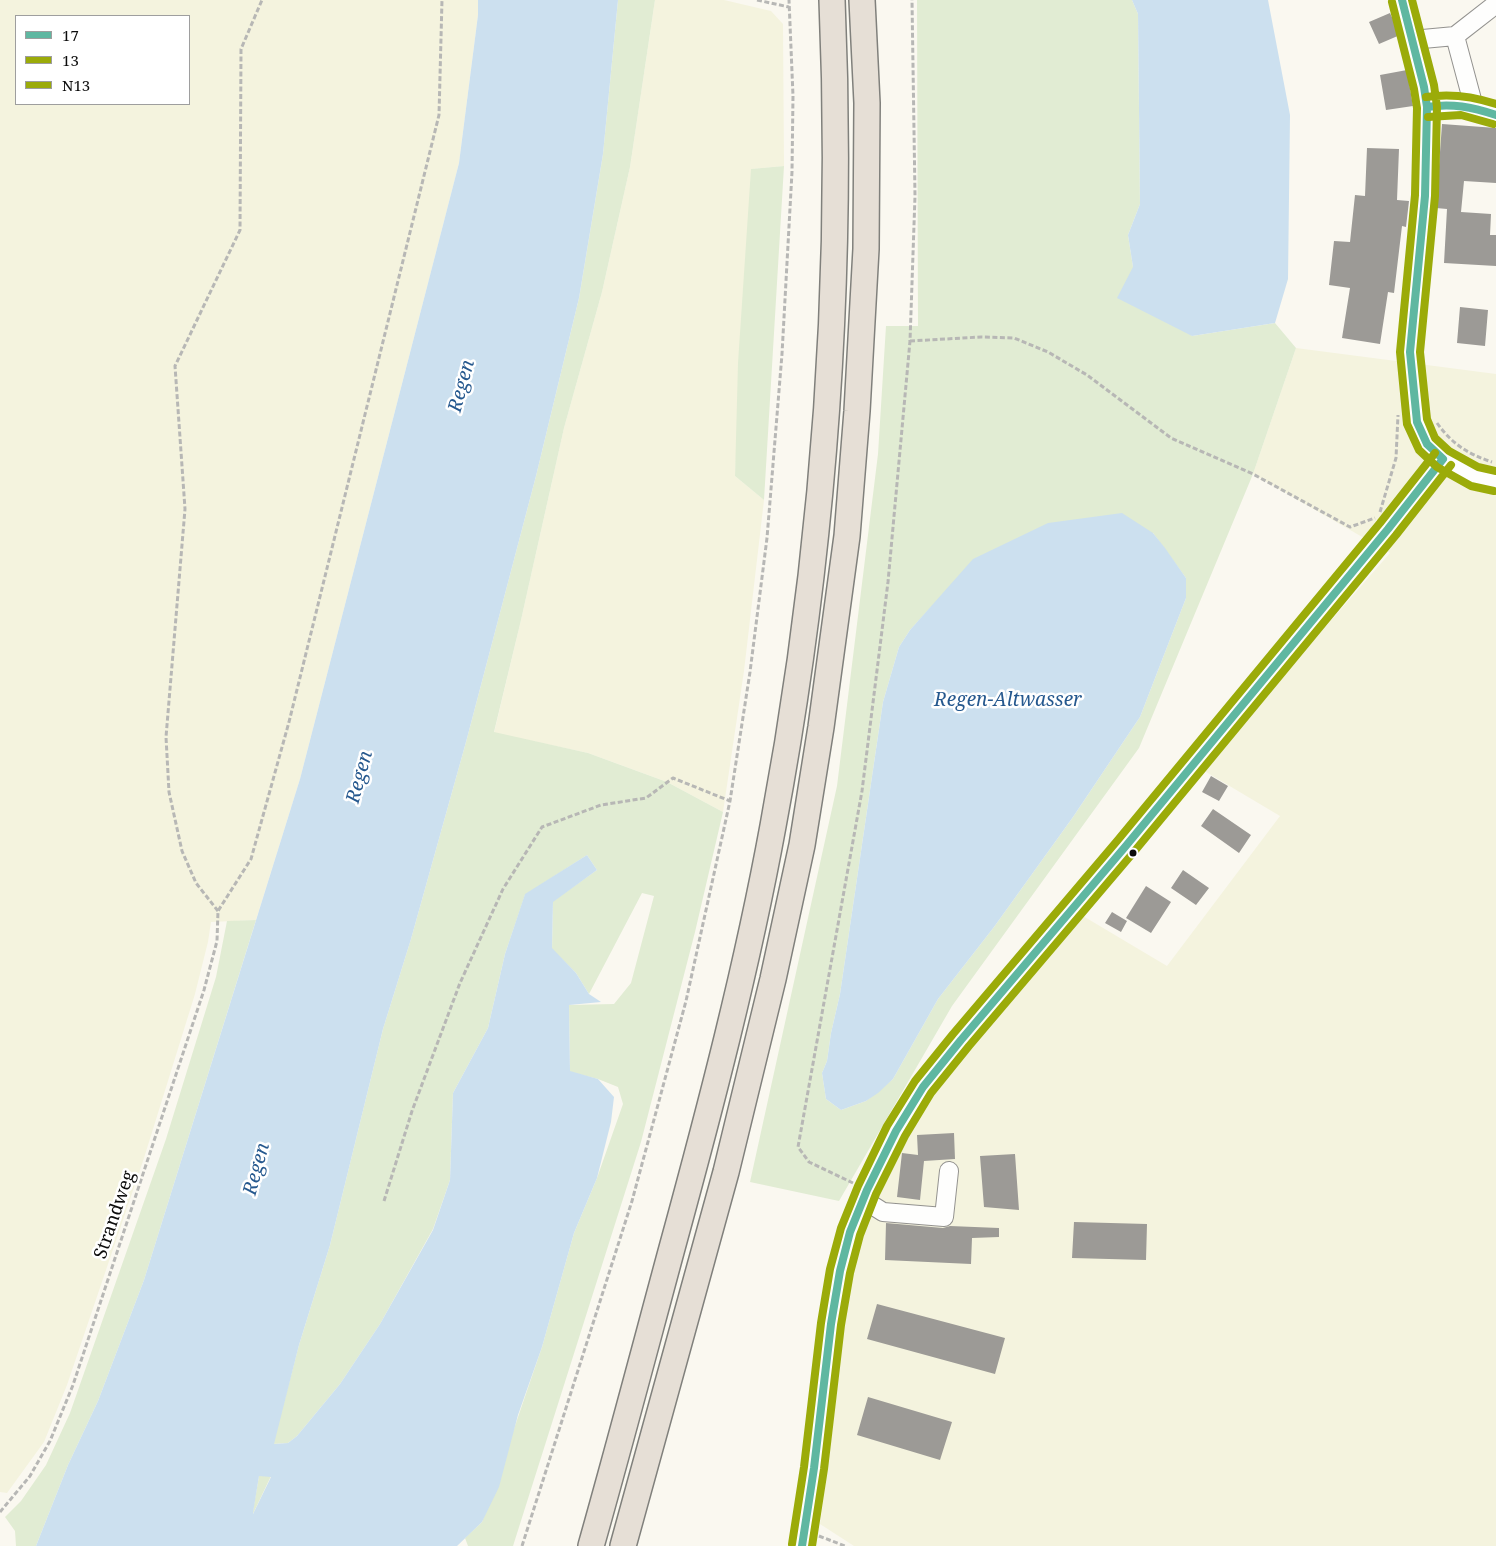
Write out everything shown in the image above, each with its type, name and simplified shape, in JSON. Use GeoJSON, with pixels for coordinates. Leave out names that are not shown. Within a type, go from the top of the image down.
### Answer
{"type":"FeatureCollection","features":[{"type":"Feature","properties":{"kind":"highway"},"geometry":{"type":"LineString","coordinates":[[591,1546],[710,1108],[742,976],[773,827],[794,706],[817,531],[828,406],[835,243],[836,90],[832,0]]}},
{"type":"Feature","properties":{"kind":"highway"},"geometry":{"type":"LineString","coordinates":[[623,1546],[726,1172],[773,979],[802,846],[821,727],[847,536],[859,382],[866,240],[867,103],[862,0]]}},
{"type":"Feature","properties":{"kind":"street"},"geometry":{"type":"LineString","coordinates":[[1402,0],[1424,87],[1427,107],[1425,196],[1410,352],[1417,422],[1427,444],[1443,459],[1474,477],[1496,481]]}},
{"type":"Feature","properties":{"kind":"street"},"geometry":{"type":"LineString","coordinates":[[1412,40],[1455,36],[1496,4]]}},
{"type":"Feature","properties":{"kind":"street"},"geometry":{"type":"LineString","coordinates":[[1455,36],[1474,107]]}},
{"type":"Feature","properties":{"kind":"street"},"geometry":{"type":"LineString","coordinates":[[1427,107],[1449,103],[1474,107],[1496,115]]}},
{"type":"Feature","properties":{"kind":"street"},"geometry":{"type":"LineString","coordinates":[[803,1538],[831,1324],[840,1271],[850,1232],[865,1195],[896,1131],[923,1087],[1388,529],[1443,459]]}},
{"type":"Feature","properties":{"kind":"street"},"geometry":{"type":"LineString","coordinates":[[865,1195],[883,1212],[944,1217],[948,1171]]}},
{"type":"Feature","properties":{"kind":"path"},"geometry":{"type":"LineString","coordinates":[[262,0],[241,49],[240,230],[175,366],[186,509],[166,737],[169,792],[182,851],[196,883],[218,911],[251,858],[289,722],[439,114],[442,0]]}},
{"type":"Feature","properties":{"kind":"path"},"geometry":{"type":"LineString","coordinates":[[757,0],[789,8]]}},
{"type":"Feature","properties":{"kind":"path"},"geometry":{"type":"LineString","coordinates":[[522,1546],[632,1201],[686,1001],[730,801],[750,672],[767,538],[782,354],[792,172],[793,96],[789,0]]}},
{"type":"Feature","properties":{"kind":"path"},"geometry":{"type":"LineString","coordinates":[[865,1195],[809,1162],[798,1147],[862,791],[888,582],[910,341],[915,196],[912,0]]}},
{"type":"Feature","properties":{"kind":"path"},"geometry":{"type":"LineString","coordinates":[[910,341],[981,337],[1014,338],[1048,352],[1087,375],[1171,438],[1253,474],[1350,527],[1378,517]]}},
{"type":"Feature","properties":{"kind":"path"},"geometry":{"type":"LineString","coordinates":[[384,1201],[412,1111],[460,983],[503,889],[542,827],[601,805],[646,798],[673,778],[730,801]]}},
{"type":"Feature","properties":{"kind":"path","name":"Strandweg"},"geometry":{"type":"LineString","coordinates":[[0,1512],[30,1476],[50,1441],[73,1385],[204,990],[217,940],[218,911]]}},
{"type":"Feature","properties":{"kind":"path"},"geometry":{"type":"LineString","coordinates":[[803,1538],[844,1546]]}},
{"type":"Feature","properties":{"kind":"green space"},"geometry":{"type":"Polygon","coordinates":[[[0,0],[478,0],[478,15],[459,163],[300,779],[256,920],[211,922],[195,994],[144,1158],[67,1385],[44,1442],[7,1493],[0,1492],[0,0]]]}},
{"type":"Feature","properties":{"kind":"green space"},"geometry":{"type":"Polygon","coordinates":[[[618,0],[655,0],[630,167],[602,292],[564,428],[494,732],[588,753],[667,782],[723,812],[695,932],[641,1142],[513,1546],[468,1546],[465,1538],[482,1522],[542,1347],[574,1233],[597,1178],[623,1104],[618,1087],[598,1079],[570,1072],[569,1005],[614,1004],[631,983],[654,896],[642,893],[589,994],[576,973],[552,949],[553,901],[597,870],[587,855],[525,895],[505,954],[488,1028],[453,1093],[450,1180],[433,1229],[380,1324],[340,1384],[297,1436],[288,1443],[273,1444],[299,1345],[330,1245],[383,1029],[411,939],[466,742],[536,476],[579,298],[603,154],[618,0]]]}},
{"type":"Feature","properties":{"kind":"green space"},"geometry":{"type":"Polygon","coordinates":[[[655,0],[724,0],[771,11],[783,24],[784,166],[752,169],[735,476],[764,500],[744,671],[723,812],[667,782],[588,753],[494,733],[564,428],[602,292],[630,167],[655,0]]]}},
{"type":"Feature","properties":{"kind":"green space"},"geometry":{"type":"Polygon","coordinates":[[[917,0],[1132,0],[1138,14],[1140,204],[1128,235],[1133,267],[1192,336],[1275,323],[1296,348],[1253,474],[1139,748],[952,1006],[839,1201],[750,1182],[837,786],[878,454],[886,326],[918,326],[917,0]],[[1153,533],[931,607],[910,630],[899,647],[883,702],[840,994],[827,1061],[822,1073],[826,1099],[841,1110],[866,1101],[893,1079],[938,999],[994,927],[1073,817],[1140,717],[1186,598],[1186,578],[1153,533]]]}},
{"type":"Feature","properties":{"kind":"green space"},"geometry":{"type":"Polygon","coordinates":[[[784,166],[764,500],[735,476],[738,363],[751,169],[784,166]]]}},
{"type":"Feature","properties":{"kind":"green space"},"geometry":{"type":"Polygon","coordinates":[[[1296,348],[1496,374],[1496,1546],[854,1546],[820,1524],[848,1291],[860,1235],[878,1186],[905,1137],[936,1091],[969,1049],[1020,992],[1083,916],[1167,966],[1280,816],[1201,769],[1390,553],[1253,474],[1296,348]]]}},
{"type":"Feature","properties":{"kind":"green space"},"geometry":{"type":"Polygon","coordinates":[[[256,920],[144,1280],[98,1401],[68,1465],[36,1546],[16,1546],[15,1531],[5,1517],[21,1501],[46,1465],[70,1413],[166,1139],[216,977],[227,921],[256,920]]]}},
{"type":"Feature","properties":{"kind":"green space"},"geometry":{"type":"Polygon","coordinates":[[[259,1476],[271,1476],[252,1516],[259,1476]]]}},
{"type":"Feature","properties":{"kind":"water","name":"Regen"},"geometry":{"type":"Polygon","coordinates":[[[478,0],[618,0],[603,154],[579,298],[536,476],[466,742],[411,939],[383,1029],[330,1245],[299,1345],[274,1444],[288,1443],[297,1436],[340,1384],[380,1324],[433,1230],[450,1180],[453,1093],[488,1028],[505,954],[525,894],[587,855],[597,870],[553,902],[552,948],[576,973],[589,994],[601,1002],[569,1005],[570,1071],[598,1079],[614,1097],[611,1122],[597,1178],[574,1233],[542,1347],[518,1415],[499,1487],[482,1522],[457,1546],[36,1546],[68,1465],[98,1401],[144,1280],[300,779],[459,163],[478,15],[478,0]],[[259,1476],[253,1514],[271,1477],[259,1476]]]}},
{"type":"Feature","properties":{"kind":"water"},"geometry":{"type":"Polygon","coordinates":[[[1132,0],[1268,0],[1290,115],[1288,279],[1275,323],[1192,336],[1117,298],[1133,267],[1128,235],[1140,204],[1138,14],[1132,0]]]}},
{"type":"Feature","properties":{"kind":"water","name":"Regen-Altwasser"},"geometry":{"type":"Polygon","coordinates":[[[1122,513],[1153,533],[1186,578],[1186,598],[1140,717],[1073,817],[994,927],[938,999],[893,1079],[866,1101],[841,1110],[826,1099],[822,1073],[827,1061],[840,994],[883,702],[899,647],[910,630],[973,559],[1048,523],[1122,513]]]}},
{"type":"Feature","properties":{"kind":"building"},"geometry":{"type":"Polygon","coordinates":[[[1390,13],[1400,35],[1379,44],[1369,22],[1390,13]]]}},
{"type":"Feature","properties":{"kind":"building"},"geometry":{"type":"Polygon","coordinates":[[[1407,70],[1413,106],[1386,110],[1380,75],[1407,70]]]}},
{"type":"Feature","properties":{"kind":"building"},"geometry":{"type":"Polygon","coordinates":[[[1442,124],[1496,128],[1496,183],[1464,181],[1461,212],[1491,214],[1490,235],[1496,235],[1496,266],[1444,263],[1447,209],[1436,208],[1442,124]]]}},
{"type":"Feature","properties":{"kind":"building"},"geometry":{"type":"Polygon","coordinates":[[[1367,148],[1399,149],[1397,200],[1409,201],[1406,227],[1402,226],[1394,293],[1388,292],[1380,344],[1342,338],[1350,288],[1329,285],[1334,241],[1350,242],[1355,195],[1365,196],[1367,148]]]}},
{"type":"Feature","properties":{"kind":"building"},"geometry":{"type":"Polygon","coordinates":[[[1460,307],[1488,310],[1485,346],[1457,343],[1460,307]]]}},
{"type":"Feature","properties":{"kind":"building"},"geometry":{"type":"Polygon","coordinates":[[[1211,776],[1228,786],[1219,801],[1202,792],[1211,776]]]}},
{"type":"Feature","properties":{"kind":"building"},"geometry":{"type":"Polygon","coordinates":[[[1213,809],[1251,835],[1239,853],[1201,826],[1213,809]]]}},
{"type":"Feature","properties":{"kind":"building"},"geometry":{"type":"Polygon","coordinates":[[[1183,870],[1209,888],[1196,905],[1171,888],[1183,870]]]}},
{"type":"Feature","properties":{"kind":"building"},"geometry":{"type":"Polygon","coordinates":[[[1146,886],[1171,902],[1151,933],[1126,918],[1146,886]]]}},
{"type":"Feature","properties":{"kind":"building"},"geometry":{"type":"Polygon","coordinates":[[[1112,912],[1127,921],[1121,932],[1105,923],[1112,912]]]}},
{"type":"Feature","properties":{"kind":"building"},"geometry":{"type":"Polygon","coordinates":[[[954,1133],[955,1159],[924,1161],[920,1200],[897,1197],[902,1153],[918,1155],[917,1135],[954,1133]]]}},
{"type":"Feature","properties":{"kind":"building"},"geometry":{"type":"Polygon","coordinates":[[[1015,1154],[1019,1210],[984,1207],[980,1156],[1015,1154]]]}},
{"type":"Feature","properties":{"kind":"building"},"geometry":{"type":"Polygon","coordinates":[[[1074,1222],[1147,1224],[1146,1260],[1072,1258],[1074,1222]]]}},
{"type":"Feature","properties":{"kind":"building"},"geometry":{"type":"Polygon","coordinates":[[[886,1223],[943,1228],[950,1226],[999,1228],[999,1237],[972,1238],[971,1264],[885,1260],[886,1223]]]}},
{"type":"Feature","properties":{"kind":"building"},"geometry":{"type":"Polygon","coordinates":[[[877,1304],[1005,1338],[995,1374],[867,1339],[877,1304]]]}},
{"type":"Feature","properties":{"kind":"building"},"geometry":{"type":"Polygon","coordinates":[[[868,1397],[952,1422],[940,1460],[857,1435],[868,1397]]]}},
{"type":"Feature","properties":{"kind":"transit line","name":"17"},"geometry":{"type":"LineString","coordinates":[[1402,0],[1424,87],[1427,107],[1425,196],[1410,352],[1417,422],[1427,444],[1443,459]]}},
{"type":"Feature","properties":{"kind":"transit line","name":"N13"},"geometry":{"type":"LineString","coordinates":[[1412,0],[1434,85],[1437,107],[1435,196],[1420,352],[1427,419],[1435,438],[1449,451],[1478,467],[1496,471]]}},
{"type":"Feature","properties":{"kind":"transit line","name":"13"},"geometry":{"type":"LineString","coordinates":[[1392,2],[1417,108],[1415,195],[1400,352],[1407,424],[1419,450],[1437,467],[1471,486],[1494,491]]}},
{"type":"Feature","properties":{"kind":"transit line","name":"N13"},"geometry":{"type":"LineString","coordinates":[[1426,97],[1461,96],[1496,104]]}},
{"type":"Feature","properties":{"kind":"transit line","name":"17"},"geometry":{"type":"LineString","coordinates":[[1427,107],[1462,106],[1496,115]]}},
{"type":"Feature","properties":{"kind":"transit line","name":"13"},"geometry":{"type":"LineString","coordinates":[[1428,117],[1461,115],[1493,124]]}},
{"type":"Feature","properties":{"kind":"transit line","name":"N13"},"geometry":{"type":"LineString","coordinates":[[792,1544],[804,1467],[821,1323],[830,1269],[841,1228],[858,1186],[887,1126],[915,1081],[953,1034],[1117,841],[1380,523],[1435,453]]}},
{"type":"Feature","properties":{"kind":"transit line","name":"17"},"geometry":{"type":"LineString","coordinates":[[802,1546],[814,1468],[831,1324],[840,1271],[850,1232],[867,1190],[896,1131],[923,1087],[961,1040],[1125,847],[1388,529],[1443,459]]}},
{"type":"Feature","properties":{"kind":"transit line","name":"13"},"geometry":{"type":"LineString","coordinates":[[812,1546],[824,1469],[841,1325],[850,1273],[860,1235],[876,1194],[905,1136],[931,1093],[969,1046],[1133,853],[1396,535],[1451,465]]}}]}
